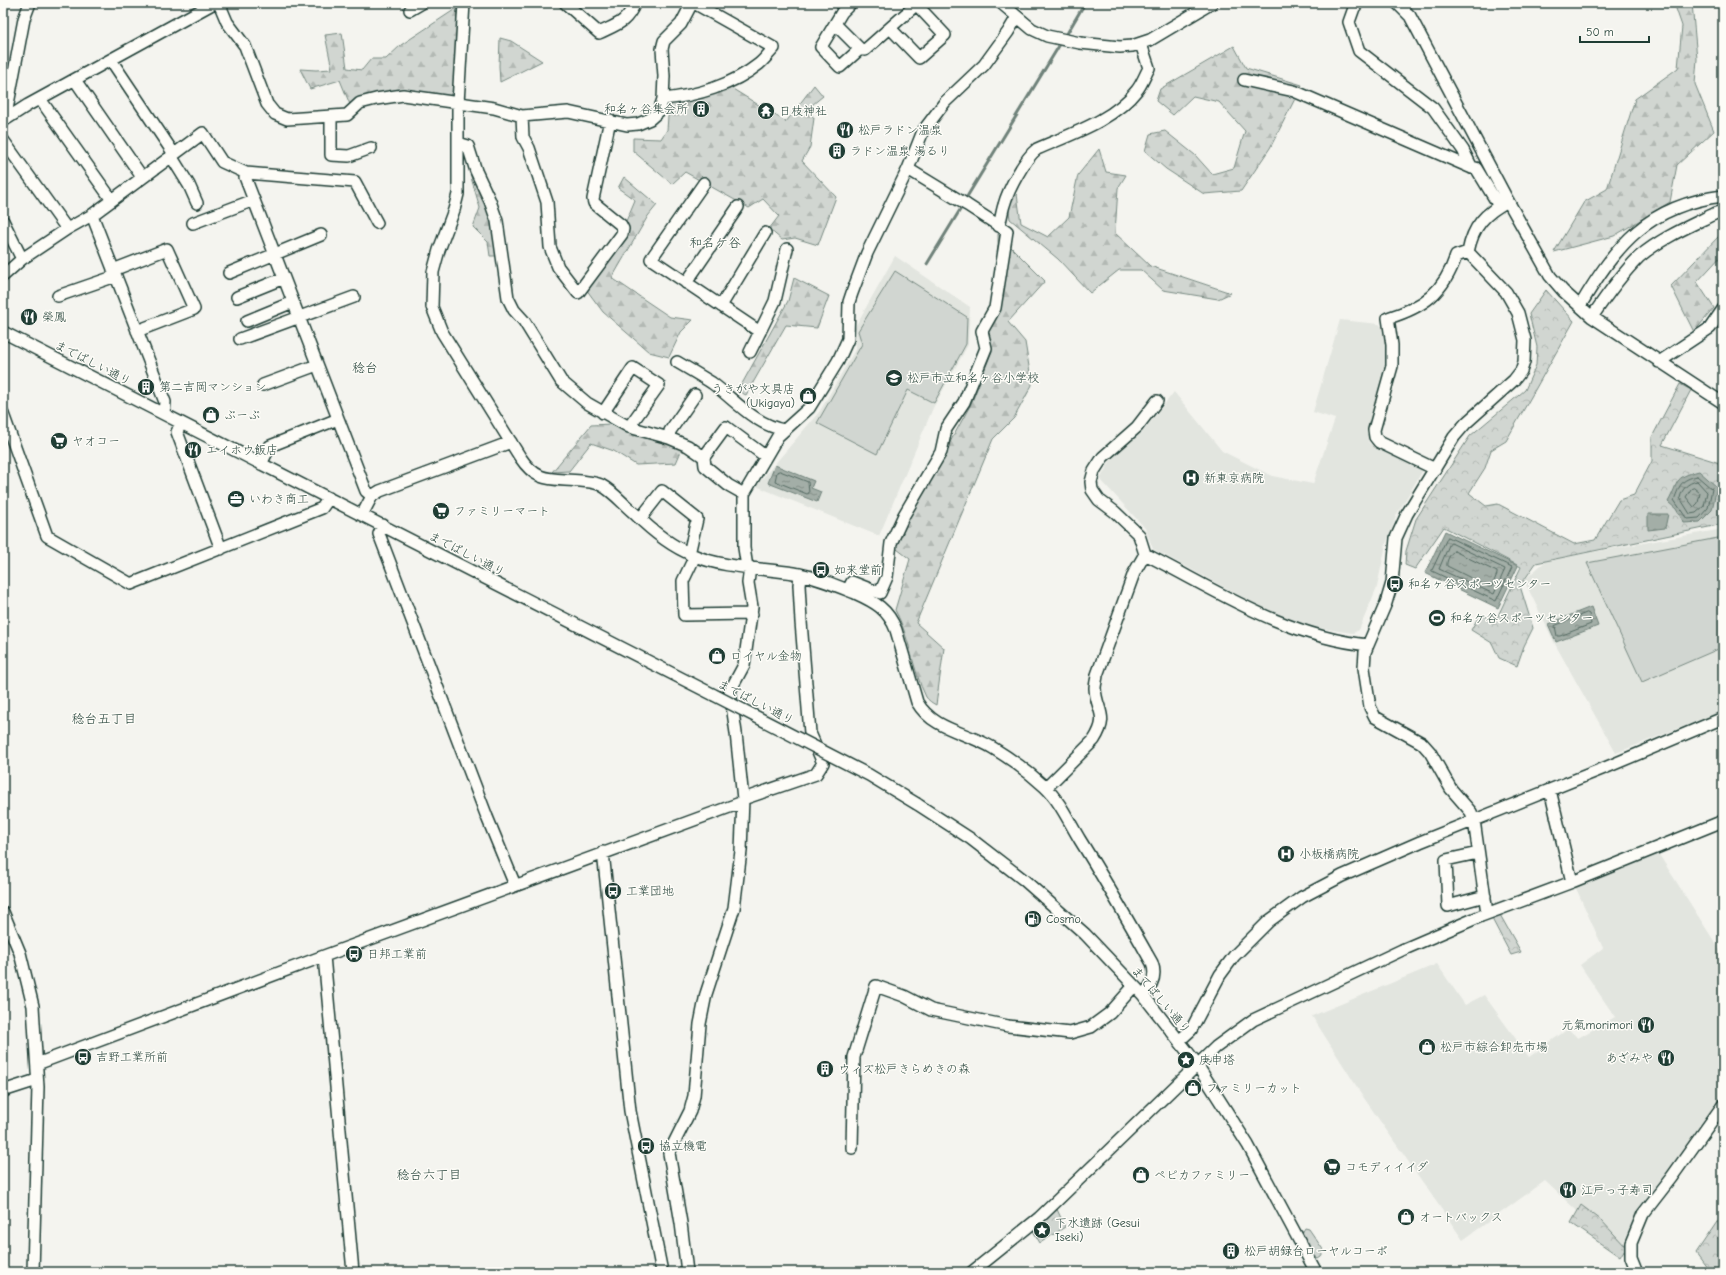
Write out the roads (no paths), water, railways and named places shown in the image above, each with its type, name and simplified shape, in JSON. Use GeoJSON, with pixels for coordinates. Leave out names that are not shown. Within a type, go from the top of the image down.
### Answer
{"type":"FeatureCollection","features":[{"type":"Feature","properties":{"kind":"street"},"geometry":{"type":"LineString","coordinates":[[4,121],[24,19],[30,3]]}},
{"type":"Feature","properties":{"kind":"street"},"geometry":{"type":"LineString","coordinates":[[4,121],[40,99],[214,3]]}},
{"type":"Feature","properties":{"kind":"street"},"geometry":{"type":"LineString","coordinates":[[218,3],[226,22],[245,46],[267,104],[275,114],[287,119],[347,115],[360,103],[403,95],[494,108],[522,116],[568,112],[610,120],[627,125],[638,124],[650,119],[659,110],[663,99],[664,76],[662,49],[664,41],[681,24],[693,3],[774,48],[759,64],[721,85],[685,97],[663,99]]}},
{"type":"Feature","properties":{"kind":"street"},"geometry":{"type":"LineString","coordinates":[[410,10],[422,3]]}},
{"type":"Feature","properties":{"kind":"street"},"geometry":{"type":"LineString","coordinates":[[464,3],[458,103],[458,194],[433,272],[432,307],[442,332],[528,468],[534,474],[542,478],[592,482],[601,485],[663,538],[692,555],[719,563],[800,574],[829,582],[878,606],[892,619],[917,702],[930,719],[940,725],[970,736],[993,748],[1046,788],[1058,803],[1105,881],[1152,964],[1154,978],[1150,988],[1143,995]]}},
{"type":"Feature","properties":{"kind":"street"},"geometry":{"type":"LineString","coordinates":[[565,3],[599,32],[619,24],[629,16],[635,3]]}},
{"type":"Feature","properties":{"kind":"street"},"geometry":{"type":"LineString","coordinates":[[851,3],[842,12],[821,47],[840,67],[860,48]]}},
{"type":"Feature","properties":{"kind":"street"},"geometry":{"type":"LineString","coordinates":[[1001,3],[1016,17],[1033,29],[1058,40],[1120,46],[1141,44],[1212,3]]}},
{"type":"Feature","properties":{"kind":"street"},"geometry":{"type":"LineString","coordinates":[[1358,3],[1354,8],[1348,22],[1359,51],[1433,108],[1463,150],[1472,168]]}},
{"type":"Feature","properties":{"kind":"street"},"geometry":{"type":"LineString","coordinates":[[1397,3],[1410,16],[1504,203],[1550,276],[1592,317],[1658,362],[1723,403]]}},
{"type":"Feature","properties":{"kind":"street"},"geometry":{"type":"LineString","coordinates":[[835,24],[860,48],[866,50],[890,28],[917,4],[945,35],[919,58],[890,28]]}},
{"type":"Feature","properties":{"kind":"street"},"geometry":{"type":"LineString","coordinates":[[687,1272],[681,1224],[669,1153],[692,1104],[700,1024],[706,994],[734,908],[741,851],[743,800],[730,691],[744,665],[752,614],[748,583],[749,567],[744,548],[744,494],[778,436],[809,408],[829,377],[847,342],[849,302],[870,247],[908,169],[919,140],[932,118],[945,102],[984,65],[1008,32],[1016,17]]}},
{"type":"Feature","properties":{"kind":"street"},"geometry":{"type":"LineString","coordinates":[[1000,226],[1004,204],[1030,153],[1103,118],[1128,100],[1138,90],[1148,68],[1141,44]]}},
{"type":"Feature","properties":{"kind":"street"},"geometry":{"type":"LineString","coordinates":[[111,60],[173,155],[197,202]]}},
{"type":"Feature","properties":{"kind":"street"},"geometry":{"type":"LineString","coordinates":[[75,80],[142,177]]}},
{"type":"Feature","properties":{"kind":"street"},"geometry":{"type":"LineString","coordinates":[[1244,80],[1294,92],[1472,168],[1476,168],[1504,203]]}},
{"type":"Feature","properties":{"kind":"street"},"geometry":{"type":"LineString","coordinates":[[40,99],[112,200]]}},
{"type":"Feature","properties":{"kind":"street"},"geometry":{"type":"LineString","coordinates":[[522,116],[523,137],[529,148],[547,202],[550,247],[558,267],[578,293],[622,234],[623,229],[594,203],[593,198],[610,120]]}},
{"type":"Feature","properties":{"kind":"street"},"geometry":{"type":"LineString","coordinates":[[331,117],[332,155],[349,156],[371,148]]}},
{"type":"Feature","properties":{"kind":"street"},"geometry":{"type":"LineString","coordinates":[[3,276],[22,259],[92,215],[203,133],[222,162],[246,173],[355,182],[377,223]]}},
{"type":"Feature","properties":{"kind":"street"},"geometry":{"type":"LineString","coordinates":[[3,140],[68,229]]}},
{"type":"Feature","properties":{"kind":"street"},"geometry":{"type":"LineString","coordinates":[[458,143],[468,146],[476,171],[498,221],[508,298],[514,310],[524,321],[561,381],[587,403],[629,427],[669,438],[688,446],[704,457]]}},
{"type":"Feature","properties":{"kind":"street"},"geometry":{"type":"LineString","coordinates":[[848,590],[852,582],[880,593],[887,577],[891,543],[904,515],[941,452],[946,429],[964,402],[986,348],[982,331],[995,308],[1007,231],[908,169]]}},
{"type":"Feature","properties":{"kind":"street"},"geometry":{"type":"LineString","coordinates":[[246,173],[245,177],[274,254],[366,491],[372,496]]}},
{"type":"Feature","properties":{"kind":"street"},"geometry":{"type":"LineString","coordinates":[[704,183],[651,259],[760,332]]}},
{"type":"Feature","properties":{"kind":"street"},"geometry":{"type":"LineString","coordinates":[[1580,306],[1610,260],[1636,231],[1665,212],[1711,198],[1723,196]]}},
{"type":"Feature","properties":{"kind":"street"},"geometry":{"type":"LineString","coordinates":[[193,223],[254,200]]}},
{"type":"Feature","properties":{"kind":"street"},"geometry":{"type":"LineString","coordinates":[[1468,252],[1470,239],[1482,219],[1504,203]]}},
{"type":"Feature","properties":{"kind":"street"},"geometry":{"type":"LineString","coordinates":[[686,283],[738,207]]}},
{"type":"Feature","properties":{"kind":"street"},"geometry":{"type":"LineString","coordinates":[[1592,317],[1618,280],[1640,257],[1671,235],[1723,211]]}},
{"type":"Feature","properties":{"kind":"street"},"geometry":{"type":"LineString","coordinates":[[92,215],[165,402],[164,414]]}},
{"type":"Feature","properties":{"kind":"street"},"geometry":{"type":"LineString","coordinates":[[3,222],[22,259]]}},
{"type":"Feature","properties":{"kind":"street"},"geometry":{"type":"LineString","coordinates":[[721,306],[765,233]]}},
{"type":"Feature","properties":{"kind":"street"},"geometry":{"type":"LineString","coordinates":[[229,273],[321,235]]}},
{"type":"Feature","properties":{"kind":"street"},"geometry":{"type":"LineString","coordinates":[[58,296],[167,249],[194,309],[137,331]]}},
{"type":"Feature","properties":{"kind":"street"},"geometry":{"type":"LineString","coordinates":[[750,352],[775,301],[787,249]]}},
{"type":"Feature","properties":{"kind":"street"},"geometry":{"type":"LineString","coordinates":[[1435,469],[1379,442],[1375,437],[1374,430],[1392,366],[1392,345],[1388,318],[1405,313],[1439,291],[1451,271],[1456,256],[1468,252]]}},
{"type":"Feature","properties":{"kind":"street"},"geometry":{"type":"LineString","coordinates":[[1468,252],[1506,292],[1518,313],[1525,340],[1524,362],[1521,371],[1514,380],[1466,423],[1454,437],[1407,514],[1396,538],[1392,583],[1386,603],[1368,645],[1365,660],[1366,685],[1370,707],[1375,717],[1422,743],[1430,752],[1451,789],[1471,812],[1474,820],[1487,913]]}},
{"type":"Feature","properties":{"kind":"street"},"geometry":{"type":"LineString","coordinates":[[237,297],[284,278]]}},
{"type":"Feature","properties":{"kind":"street"},"geometry":{"type":"LineString","coordinates":[[240,340],[354,297]]}},
{"type":"Feature","properties":{"kind":"street"},"geometry":{"type":"LineString","coordinates":[[247,321],[293,302]]}},
{"type":"Feature","properties":{"kind":"street"},"geometry":{"type":"LineString","coordinates":[[1658,362],[1710,328],[1723,309]]}},
{"type":"Feature","properties":{"kind":"street","name":"までばしい通り"},"geometry":{"type":"LineString","coordinates":[[3,332],[383,525],[869,775],[917,804]]}},
{"type":"Feature","properties":{"kind":"street"},"geometry":{"type":"LineString","coordinates":[[677,362],[712,383],[758,420],[773,428],[784,430]]}},
{"type":"Feature","properties":{"kind":"street"},"geometry":{"type":"LineString","coordinates":[[262,385],[318,365]]}},
{"type":"Feature","properties":{"kind":"street"},"geometry":{"type":"LineString","coordinates":[[603,413],[633,368],[659,385],[629,427]]}},
{"type":"Feature","properties":{"kind":"street"},"geometry":{"type":"LineString","coordinates":[[669,438],[670,431],[695,395]]}},
{"type":"Feature","properties":{"kind":"street"},"geometry":{"type":"LineString","coordinates":[[1157,401],[1137,427],[1103,457],[1094,471],[1090,482],[1092,490],[1100,500],[1139,535],[1145,554],[1240,605],[1299,630],[1356,644],[1368,645]]}},
{"type":"Feature","properties":{"kind":"street"},"geometry":{"type":"LineString","coordinates":[[3,414],[48,536],[131,584],[322,508],[329,498]]}},
{"type":"Feature","properties":{"kind":"street"},"geometry":{"type":"LineString","coordinates":[[261,464],[270,446],[338,419]]}},
{"type":"Feature","properties":{"kind":"street"},"geometry":{"type":"LineString","coordinates":[[181,423],[176,432],[221,549]]}},
{"type":"Feature","properties":{"kind":"street"},"geometry":{"type":"LineString","coordinates":[[744,494],[728,485],[705,466],[704,457],[726,427],[766,456]]}},
{"type":"Feature","properties":{"kind":"street"},"geometry":{"type":"LineString","coordinates":[[362,515],[372,496],[388,488],[511,442]]}},
{"type":"Feature","properties":{"kind":"street"},"geometry":{"type":"LineString","coordinates":[[640,519],[662,492],[697,519],[692,555],[683,581],[684,615],[752,614]]}},
{"type":"Feature","properties":{"kind":"street"},"geometry":{"type":"LineString","coordinates":[[383,525],[379,534],[487,817],[515,885]]}},
{"type":"Feature","properties":{"kind":"street"},"geometry":{"type":"LineString","coordinates":[[1046,788],[1094,740],[1099,733],[1102,720],[1095,687],[1097,675],[1124,597],[1134,573],[1145,554]]}},
{"type":"Feature","properties":{"kind":"street"},"geometry":{"type":"LineString","coordinates":[[37,1064],[603,852],[816,774],[823,763],[810,733],[801,614],[800,574]]}},
{"type":"Feature","properties":{"kind":"street"},"geometry":{"type":"LineString","coordinates":[[1180,1041],[1191,1030],[1220,975],[1234,956],[1269,921],[1302,897],[1342,876],[1723,718]]}},
{"type":"Feature","properties":{"kind":"street"},"geometry":{"type":"LineString","coordinates":[[1550,790],[1572,882]]}},
{"type":"Feature","properties":{"kind":"street","name":"まてばしい通り"},"geometry":{"type":"LineString","coordinates":[[917,804],[971,839],[1024,880],[1085,934],[1143,995],[1180,1041],[1248,1145],[1316,1272]]}},
{"type":"Feature","properties":{"kind":"street"},"geometry":{"type":"LineString","coordinates":[[972,1272],[1039,1218],[1216,1047],[1253,1020],[1402,950],[1487,913],[1572,882],[1723,821]]}},
{"type":"Feature","properties":{"kind":"street"},"geometry":{"type":"LineString","coordinates":[[603,852],[630,1111],[662,1272]]}},
{"type":"Feature","properties":{"kind":"street"},"geometry":{"type":"LineString","coordinates":[[1478,853],[1446,860],[1448,906],[1484,896]]}},
{"type":"Feature","properties":{"kind":"street"},"geometry":{"type":"LineString","coordinates":[[3,913],[20,953],[28,980],[33,1006],[37,1064],[33,1272]]}},
{"type":"Feature","properties":{"kind":"street"},"geometry":{"type":"LineString","coordinates":[[324,956],[353,1272]]}},
{"type":"Feature","properties":{"kind":"street"},"geometry":{"type":"LineString","coordinates":[[852,1148],[854,1057],[876,986],[904,996],[931,1010],[1008,1026],[1070,1033],[1091,1027],[1110,1013],[1134,986]]}},
{"type":"Feature","properties":{"kind":"street"},"geometry":{"type":"LineString","coordinates":[[3,1091],[37,1080]]}},
{"type":"Feature","properties":{"kind":"street"},"geometry":{"type":"LineString","coordinates":[[1637,1272],[1631,1257],[1631,1243],[1643,1214],[1672,1178],[1723,1105]]}},
{"type":"Feature","properties":{"kind":"water"},"geometry":{"type":"Polygon","coordinates":[[[775,465],[814,481],[811,488],[821,492],[817,502],[768,483],[775,465]]]}},
{"type":"Feature","properties":{"kind":"water"},"geometry":{"type":"Polygon","coordinates":[[[1699,471],[1717,487],[1712,510],[1700,522],[1684,523],[1676,509],[1668,502],[1680,478],[1690,473],[1699,471]]]}},
{"type":"Feature","properties":{"kind":"water"},"geometry":{"type":"Polygon","coordinates":[[[1648,514],[1668,514],[1665,528],[1648,530],[1648,514]]]}},
{"type":"Feature","properties":{"kind":"water"},"geometry":{"type":"Polygon","coordinates":[[[1445,531],[1518,566],[1498,608],[1425,573],[1445,531]]]}},
{"type":"Feature","properties":{"kind":"water"},"geometry":{"type":"Polygon","coordinates":[[[1591,607],[1598,626],[1556,642],[1548,624],[1591,607]]]}},
{"type":"Feature","properties":{"kind":"waterway"},"geometry":{"type":"LineString","coordinates":[[1065,37],[1085,3]]}},
{"type":"Feature","properties":{"kind":"waterway"},"geometry":{"type":"LineString","coordinates":[[965,200],[1062,41]]}},
{"type":"Feature","properties":{"kind":"waterway"},"geometry":{"type":"LineString","coordinates":[[927,264],[963,205]]}},
{"type":"Feature","properties":{"kind":"place","name":"和名ヶ谷集会所"},"geometry":{"type":"Point","coordinates":[701,109]}},
{"type":"Feature","properties":{"kind":"place","name":"日枝神社"},"geometry":{"type":"Point","coordinates":[766,111]}},
{"type":"Feature","properties":{"kind":"place","name":"松戸ラドン温泉"},"geometry":{"type":"Point","coordinates":[845,130]}},
{"type":"Feature","properties":{"kind":"place","name":"ラドン温泉 湯るり"},"geometry":{"type":"Point","coordinates":[837,151]}},
{"type":"Feature","properties":{"kind":"place","name":"榮鳳"},"geometry":{"type":"Point","coordinates":[29,317]}},
{"type":"Feature","properties":{"kind":"place","name":"松戸市立和名ヶ谷小学校"},"geometry":{"type":"Point","coordinates":[894,378]}},
{"type":"Feature","properties":{"kind":"place","name":"第二吉岡マンション"},"geometry":{"type":"Point","coordinates":[146,387]}},
{"type":"Feature","properties":{"kind":"place","name":"うきがや文具店 (Ukigaya)"},"geometry":{"type":"Point","coordinates":[808,396]}},
{"type":"Feature","properties":{"kind":"place","name":"ぶーぶ"},"geometry":{"type":"Point","coordinates":[211,415]}},
{"type":"Feature","properties":{"kind":"place","name":"ヤオコー"},"geometry":{"type":"Point","coordinates":[59,441]}},
{"type":"Feature","properties":{"kind":"place","name":"エイホウ飯店"},"geometry":{"type":"Point","coordinates":[193,450]}},
{"type":"Feature","properties":{"kind":"place","name":"新東京病院"},"geometry":{"type":"Point","coordinates":[1191,478]}},
{"type":"Feature","properties":{"kind":"place","name":"いわき商工"},"geometry":{"type":"Point","coordinates":[236,499]}},
{"type":"Feature","properties":{"kind":"place","name":"ファミリーマート"},"geometry":{"type":"Point","coordinates":[441,511]}},
{"type":"Feature","properties":{"kind":"place","name":"如来堂前"},"geometry":{"type":"Point","coordinates":[821,570]}},
{"type":"Feature","properties":{"kind":"place","name":"和名ヶ谷スポーツセンター"},"geometry":{"type":"Point","coordinates":[1395,584]}},
{"type":"Feature","properties":{"kind":"place","name":"和名ケ谷スポーツセンター"},"geometry":{"type":"Point","coordinates":[1437,618]}},
{"type":"Feature","properties":{"kind":"place","name":"ロイヤル金物"},"geometry":{"type":"Point","coordinates":[717,656]}},
{"type":"Feature","properties":{"kind":"place","name":"小板橋病院"},"geometry":{"type":"Point","coordinates":[1286,854]}},
{"type":"Feature","properties":{"kind":"place","name":"工業団地"},"geometry":{"type":"Point","coordinates":[613,891]}},
{"type":"Feature","properties":{"kind":"place","name":"Cosmo"},"geometry":{"type":"Point","coordinates":[1033,919]}},
{"type":"Feature","properties":{"kind":"place","name":"日邦工業前"},"geometry":{"type":"Point","coordinates":[354,954]}},
{"type":"Feature","properties":{"kind":"place","name":"元氣morimori"},"geometry":{"type":"Point","coordinates":[1646,1025]}},
{"type":"Feature","properties":{"kind":"place","name":"松戸市綜合卸売市場"},"geometry":{"type":"Point","coordinates":[1427,1047]}},
{"type":"Feature","properties":{"kind":"place","name":"吉野工業所前"},"geometry":{"type":"Point","coordinates":[83,1057]}},
{"type":"Feature","properties":{"kind":"place","name":"あざみや"},"geometry":{"type":"Point","coordinates":[1666,1058]}},
{"type":"Feature","properties":{"kind":"place","name":"庚申塔"},"geometry":{"type":"Point","coordinates":[1186,1060]}},
{"type":"Feature","properties":{"kind":"place","name":"ウィズ松戸きらめきの森"},"geometry":{"type":"Point","coordinates":[825,1069]}},
{"type":"Feature","properties":{"kind":"place","name":"ファミリーカット"},"geometry":{"type":"Point","coordinates":[1193,1088]}},
{"type":"Feature","properties":{"kind":"place","name":"協立機電"},"geometry":{"type":"Point","coordinates":[646,1146]}},
{"type":"Feature","properties":{"kind":"place","name":"コモディイイダ"},"geometry":{"type":"Point","coordinates":[1332,1167]}},
{"type":"Feature","properties":{"kind":"place","name":"ペピカファミリー"},"geometry":{"type":"Point","coordinates":[1141,1175]}},
{"type":"Feature","properties":{"kind":"place","name":"江戸っ子寿司"},"geometry":{"type":"Point","coordinates":[1568,1190]}},
{"type":"Feature","properties":{"kind":"place","name":"オートバックス"},"geometry":{"type":"Point","coordinates":[1406,1217]}},
{"type":"Feature","properties":{"kind":"place","name":"下水遺跡 (Gesui Iseki)"},"geometry":{"type":"Point","coordinates":[1042,1230]}},
{"type":"Feature","properties":{"kind":"place","name":"松戸胡録台ローヤルコーポ"},"geometry":{"type":"Point","coordinates":[1231,1251]}},
{"type":"Feature","properties":{"kind":"district","name":"和名ケ谷"},"geometry":{"type":"Point","coordinates":[715,242]}},
{"type":"Feature","properties":{"kind":"district","name":"稔台"},"geometry":{"type":"Point","coordinates":[365,367]}},
{"type":"Feature","properties":{"kind":"district","name":"稔台五丁目"},"geometry":{"type":"Point","coordinates":[104,718]}},
{"type":"Feature","properties":{"kind":"district","name":"稔台六丁目"},"geometry":{"type":"Point","coordinates":[429,1174]}}]}
